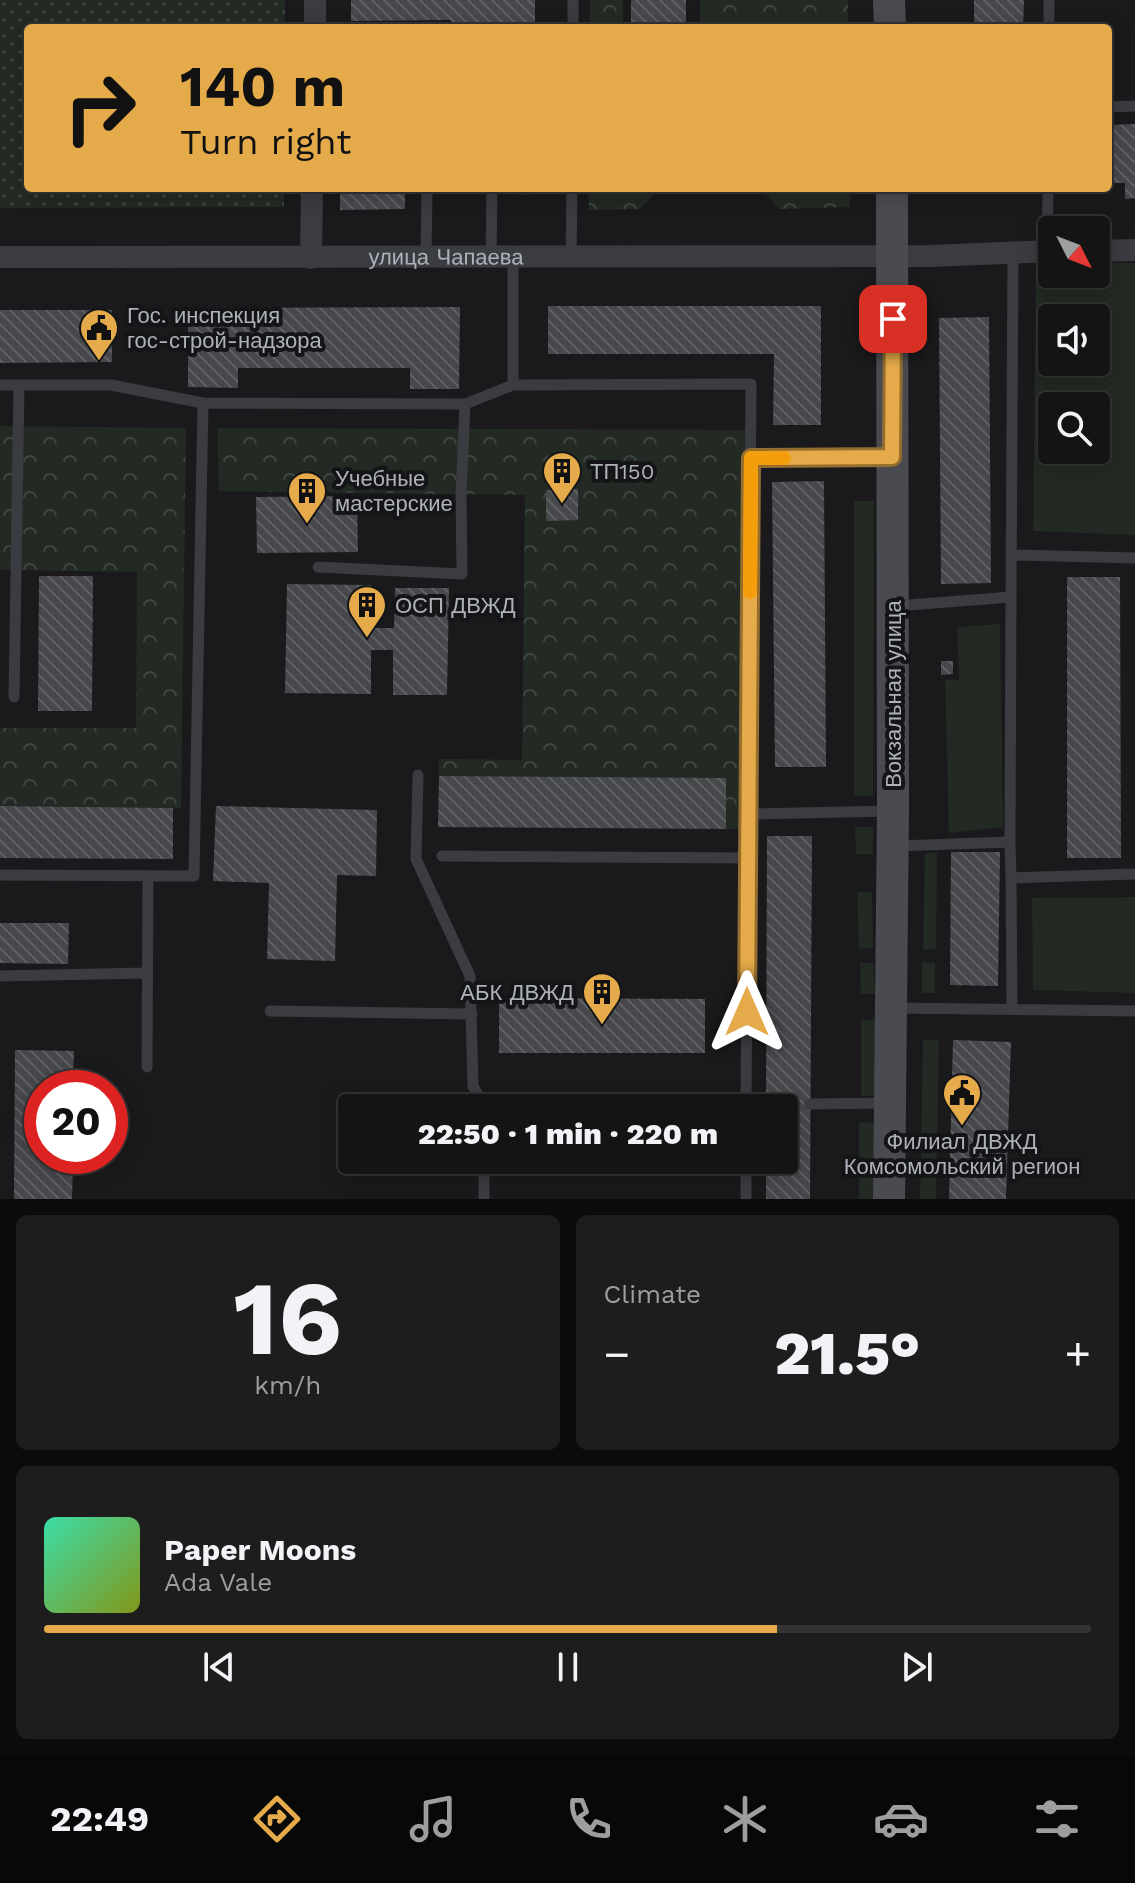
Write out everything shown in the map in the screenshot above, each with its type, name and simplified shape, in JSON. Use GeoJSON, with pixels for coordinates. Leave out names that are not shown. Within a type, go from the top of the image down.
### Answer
{"type":"FeatureCollection","features":[{"type":"Feature","properties":{"kind":"main road"},"geometry":{"type":"LineString","coordinates":[[889,0],[890,24]]}},
{"type":"Feature","properties":{"kind":"main road","name":"Вокзальная улица"},"geometry":{"type":"LineString","coordinates":[[889,1199],[893,846],[892,192]]}},
{"type":"Feature","properties":{"kind":"street"},"geometry":{"type":"LineString","coordinates":[[315,0],[315,24]]}},
{"type":"Feature","properties":{"kind":"street"},"geometry":{"type":"LineString","coordinates":[[311,258],[312,192]]}},
{"type":"Feature","properties":{"kind":"street"},"geometry":{"type":"LineString","coordinates":[[1110,251],[1135,250]]}},
{"type":"Feature","properties":{"kind":"street","name":"улица Чапаева"},"geometry":{"type":"LineString","coordinates":[[0,257],[571,258],[1038,252]]}},
{"type":"Feature","properties":{"kind":"lane"},"geometry":{"type":"LineString","coordinates":[[573,0],[573,24]]}},
{"type":"Feature","properties":{"kind":"lane"},"geometry":{"type":"LineString","coordinates":[[1049,0],[1049,24]]}},
{"type":"Feature","properties":{"kind":"lane"},"geometry":{"type":"LineString","coordinates":[[1112,107],[1135,106]]}},
{"type":"Feature","properties":{"kind":"lane"},"geometry":{"type":"LineString","coordinates":[[426,258],[427,192]]}},
{"type":"Feature","properties":{"kind":"lane"},"geometry":{"type":"LineString","coordinates":[[490,192],[502,258],[513,385]]}},
{"type":"Feature","properties":{"kind":"lane"},"geometry":{"type":"LineString","coordinates":[[571,258],[572,192]]}},
{"type":"Feature","properties":{"kind":"lane"},"geometry":{"type":"LineString","coordinates":[[1048,192],[1049,216]]}},
{"type":"Feature","properties":{"kind":"lane"},"geometry":{"type":"LineString","coordinates":[[1012,1008],[1013,253]]}},
{"type":"Feature","properties":{"kind":"lane"},"geometry":{"type":"LineString","coordinates":[[0,385],[111,385],[203,403],[465,404],[513,385],[751,384],[746,1094]]}},
{"type":"Feature","properties":{"kind":"lane"},"geometry":{"type":"LineString","coordinates":[[14,697],[19,385]]}},
{"type":"Feature","properties":{"kind":"lane"},"geometry":{"type":"LineString","coordinates":[[0,875],[194,876],[203,403]]}},
{"type":"Feature","properties":{"kind":"lane"},"geometry":{"type":"LineString","coordinates":[[318,567],[462,574],[461,494],[465,404]]}},
{"type":"Feature","properties":{"kind":"lane"},"geometry":{"type":"LineString","coordinates":[[751,458],[892,457]]}},
{"type":"Feature","properties":{"kind":"lane"},"geometry":{"type":"LineString","coordinates":[[1011,555],[1135,558]]}},
{"type":"Feature","properties":{"kind":"lane"},"geometry":{"type":"LineString","coordinates":[[893,607],[1011,597]]}},
{"type":"Feature","properties":{"kind":"lane"},"geometry":{"type":"LineString","coordinates":[[418,775],[416,859],[470,976],[473,1086],[477,1094]]}},
{"type":"Feature","properties":{"kind":"lane"},"geometry":{"type":"LineString","coordinates":[[748,814],[893,811]]}},
{"type":"Feature","properties":{"kind":"lane"},"geometry":{"type":"LineString","coordinates":[[893,846],[1010,842]]}},
{"type":"Feature","properties":{"kind":"lane"},"geometry":{"type":"LineString","coordinates":[[442,856],[748,858]]}},
{"type":"Feature","properties":{"kind":"lane"},"geometry":{"type":"LineString","coordinates":[[1011,878],[1135,874]]}},
{"type":"Feature","properties":{"kind":"lane"},"geometry":{"type":"LineString","coordinates":[[147,1067],[148,876]]}},
{"type":"Feature","properties":{"kind":"lane"},"geometry":{"type":"LineString","coordinates":[[0,976],[147,973]]}},
{"type":"Feature","properties":{"kind":"lane"},"geometry":{"type":"LineString","coordinates":[[892,1008],[1135,1011]]}},
{"type":"Feature","properties":{"kind":"lane"},"geometry":{"type":"LineString","coordinates":[[270,1011],[472,1014]]}},
{"type":"Feature","properties":{"kind":"lane"},"geometry":{"type":"LineString","coordinates":[[810,1104],[890,1103]]}},
{"type":"Feature","properties":{"kind":"lane"},"geometry":{"type":"LineString","coordinates":[[484,1174],[484,1199]]}},
{"type":"Feature","properties":{"kind":"lane"},"geometry":{"type":"LineString","coordinates":[[746,1174],[746,1199]]}},
{"type":"Feature","properties":{"kind":"green space"},"geometry":{"type":"Polygon","coordinates":[[[0,0],[285,0],[285,24],[24,24],[24,192],[284,192],[284,207],[0,208],[0,0]]]}},
{"type":"Feature","properties":{"kind":"green space"},"geometry":{"type":"Polygon","coordinates":[[[590,0],[623,0],[623,24],[590,24],[590,0]]]}},
{"type":"Feature","properties":{"kind":"green space"},"geometry":{"type":"Polygon","coordinates":[[[700,0],[848,0],[848,24],[700,24],[700,0]]]}},
{"type":"Feature","properties":{"kind":"green space"},"geometry":{"type":"Polygon","coordinates":[[[588,192],[656,192],[640,209],[589,210],[588,192]]]}},
{"type":"Feature","properties":{"kind":"green space"},"geometry":{"type":"Polygon","coordinates":[[[763,192],[850,192],[850,207],[780,209],[763,192]]]}},
{"type":"Feature","properties":{"kind":"green space"},"geometry":{"type":"Polygon","coordinates":[[[1036,262],[1038,288],[1110,288],[1110,263],[1135,263],[1135,535],[1033,531],[1036,262]]]}},
{"type":"Feature","properties":{"kind":"green space"},"geometry":{"type":"Polygon","coordinates":[[[0,426],[186,428],[181,808],[0,806],[0,728],[136,728],[137,572],[0,570],[0,426]]]}},
{"type":"Feature","properties":{"kind":"green space"},"geometry":{"type":"Polygon","coordinates":[[[217,428],[748,430],[744,829],[726,829],[726,778],[439,776],[439,759],[522,760],[525,495],[219,491],[217,428]]]}},
{"type":"Feature","properties":{"kind":"green space"},"geometry":{"type":"Polygon","coordinates":[[[854,501],[874,501],[873,796],[854,796],[854,501]]]}},
{"type":"Feature","properties":{"kind":"green space"},"geometry":{"type":"Polygon","coordinates":[[[1000,624],[1003,827],[949,833],[945,680],[959,680],[957,627],[1000,624]]]}},
{"type":"Feature","properties":{"kind":"green space"},"geometry":{"type":"Polygon","coordinates":[[[855,827],[873,827],[873,854],[856,854],[855,827]]]}},
{"type":"Feature","properties":{"kind":"green space"},"geometry":{"type":"Polygon","coordinates":[[[925,853],[937,853],[936,949],[923,950],[925,853]]]}},
{"type":"Feature","properties":{"kind":"green space"},"geometry":{"type":"Polygon","coordinates":[[[857,892],[872,892],[873,948],[859,949],[857,892]]]}},
{"type":"Feature","properties":{"kind":"green space"},"geometry":{"type":"Polygon","coordinates":[[[1135,897],[1135,993],[1033,990],[1032,898],[1135,897]]]}},
{"type":"Feature","properties":{"kind":"green space"},"geometry":{"type":"Polygon","coordinates":[[[922,962],[935,963],[935,993],[922,993],[922,962]]]}},
{"type":"Feature","properties":{"kind":"green space"},"geometry":{"type":"Polygon","coordinates":[[[860,963],[873,963],[875,994],[861,994],[860,963]]]}},
{"type":"Feature","properties":{"kind":"green space"},"geometry":{"type":"Polygon","coordinates":[[[861,1020],[879,1020],[878,1096],[861,1096],[861,1020]]]}},
{"type":"Feature","properties":{"kind":"green space"},"geometry":{"type":"Polygon","coordinates":[[[923,1040],[939,1040],[936,1199],[920,1199],[923,1040]]]}},
{"type":"Feature","properties":{"kind":"green space"},"geometry":{"type":"Polygon","coordinates":[[[859,1122],[878,1123],[878,1199],[859,1199],[859,1122]]]}},
{"type":"Feature","properties":{"kind":"building"},"geometry":{"type":"Polygon","coordinates":[[[351,0],[535,0],[535,24],[451,24],[451,20],[351,21],[351,0]]]}},
{"type":"Feature","properties":{"kind":"building"},"geometry":{"type":"Polygon","coordinates":[[[631,0],[686,0],[686,24],[631,24],[631,0]]]}},
{"type":"Feature","properties":{"kind":"building"},"geometry":{"type":"Polygon","coordinates":[[[974,0],[1024,0],[1023,24],[974,24],[974,0]]]}},
{"type":"Feature","properties":{"kind":"building"},"geometry":{"type":"Polygon","coordinates":[[[1135,124],[1135,198],[1125,199],[1125,183],[1112,183],[1112,125],[1135,124]]]}},
{"type":"Feature","properties":{"kind":"building"},"geometry":{"type":"Polygon","coordinates":[[[340,192],[405,192],[405,209],[340,210],[340,192]]]}},
{"type":"Feature","properties":{"kind":"building"},"geometry":{"type":"Polygon","coordinates":[[[548,306],[821,306],[821,425],[773,425],[774,354],[548,354],[548,306]]]}},
{"type":"Feature","properties":{"kind":"building"},"geometry":{"type":"Polygon","coordinates":[[[460,307],[459,389],[410,389],[410,368],[238,368],[238,388],[188,387],[188,308],[460,307]]]}},
{"type":"Feature","properties":{"kind":"building"},"geometry":{"type":"Polygon","coordinates":[[[0,310],[112,310],[112,362],[0,363],[0,310]]]}},
{"type":"Feature","properties":{"kind":"building"},"geometry":{"type":"Polygon","coordinates":[[[989,317],[991,583],[941,584],[939,318],[989,317]]]}},
{"type":"Feature","properties":{"kind":"building"},"geometry":{"type":"Polygon","coordinates":[[[824,481],[826,767],[775,767],[772,482],[824,481]]]}},
{"type":"Feature","properties":{"kind":"building","name":"ТП150"},"geometry":{"type":"Polygon","coordinates":[[[578,489],[578,520],[546,521],[546,490],[578,489]]]}},
{"type":"Feature","properties":{"kind":"building","name":"Учебные мастерские"},"geometry":{"type":"Polygon","coordinates":[[[357,496],[358,552],[257,553],[256,497],[357,496]]]}},
{"type":"Feature","properties":{"kind":"building"},"geometry":{"type":"Polygon","coordinates":[[[39,576],[93,576],[92,711],[38,711],[39,576]]]}},
{"type":"Feature","properties":{"kind":"building"},"geometry":{"type":"Polygon","coordinates":[[[1067,577],[1120,577],[1121,858],[1067,858],[1067,577]]]}},
{"type":"Feature","properties":{"kind":"building","name":"ОСП ДВЖД"},"geometry":{"type":"Polygon","coordinates":[[[287,584],[371,585],[370,628],[394,628],[395,588],[449,588],[447,695],[393,695],[393,650],[371,650],[371,694],[285,693],[287,584]]]}},
{"type":"Feature","properties":{"kind":"building"},"geometry":{"type":"Polygon","coordinates":[[[941,661],[953,661],[953,674],[941,675],[941,661]]]}},
{"type":"Feature","properties":{"kind":"building"},"geometry":{"type":"Polygon","coordinates":[[[439,776],[726,778],[726,829],[438,827],[439,776]]]}},
{"type":"Feature","properties":{"kind":"building"},"geometry":{"type":"Polygon","coordinates":[[[0,806],[173,808],[173,859],[0,858],[0,806]]]}},
{"type":"Feature","properties":{"kind":"building"},"geometry":{"type":"Polygon","coordinates":[[[216,806],[377,810],[376,876],[337,875],[335,961],[267,959],[269,883],[213,881],[216,806]]]}},
{"type":"Feature","properties":{"kind":"building"},"geometry":{"type":"Polygon","coordinates":[[[767,836],[812,836],[810,1199],[766,1199],[766,1174],[798,1174],[798,1094],[766,1094],[767,836]]]}},
{"type":"Feature","properties":{"kind":"building"},"geometry":{"type":"Polygon","coordinates":[[[951,852],[1000,852],[998,986],[950,985],[951,852]]]}},
{"type":"Feature","properties":{"kind":"building"},"geometry":{"type":"Polygon","coordinates":[[[0,923],[69,923],[68,964],[0,963],[0,923]]]}},
{"type":"Feature","properties":{"kind":"building","name":"АБК ДВЖД"},"geometry":{"type":"Polygon","coordinates":[[[499,998],[705,999],[705,1053],[499,1053],[499,998]]]}},
{"type":"Feature","properties":{"kind":"building"},"geometry":{"type":"Polygon","coordinates":[[[953,1040],[1011,1042],[1006,1199],[949,1199],[953,1040]]]}},
{"type":"Feature","properties":{"kind":"building"},"geometry":{"type":"Polygon","coordinates":[[[15,1050],[74,1051],[73,1070],[24,1070],[24,1174],[73,1174],[72,1199],[14,1199],[15,1050]]]}},
{"type":"Feature","properties":{"kind":"slow traffic"},"geometry":{"type":"LineString","coordinates":[[750,592],[751,458],[784,458]]}},
{"type":"Feature","properties":{"kind":"place","name":"Гос. инспекция гос-строй-надзора"},"geometry":{"type":"Point","coordinates":[99,362]}},
{"type":"Feature","properties":{"kind":"place","name":"ТП150"},"geometry":{"type":"Point","coordinates":[562,505]}},
{"type":"Feature","properties":{"kind":"place","name":"Учебные мастерские"},"geometry":{"type":"Point","coordinates":[307,525]}},
{"type":"Feature","properties":{"kind":"place","name":"ОСП ДВЖД"},"geometry":{"type":"Point","coordinates":[367,639]}},
{"type":"Feature","properties":{"kind":"place","name":"АБК ДВЖД"},"geometry":{"type":"Point","coordinates":[602,1026]}},
{"type":"Feature","properties":{"kind":"place","name":"Филиал ДВЖД Комсомольский регион"},"geometry":{"type":"Point","coordinates":[962,1127]}},
{"type":"Feature","properties":{"kind":"route"},"geometry":{"type":"LineString","coordinates":[[747,1012],[751,458],[892,457],[893,319]]}}]}
